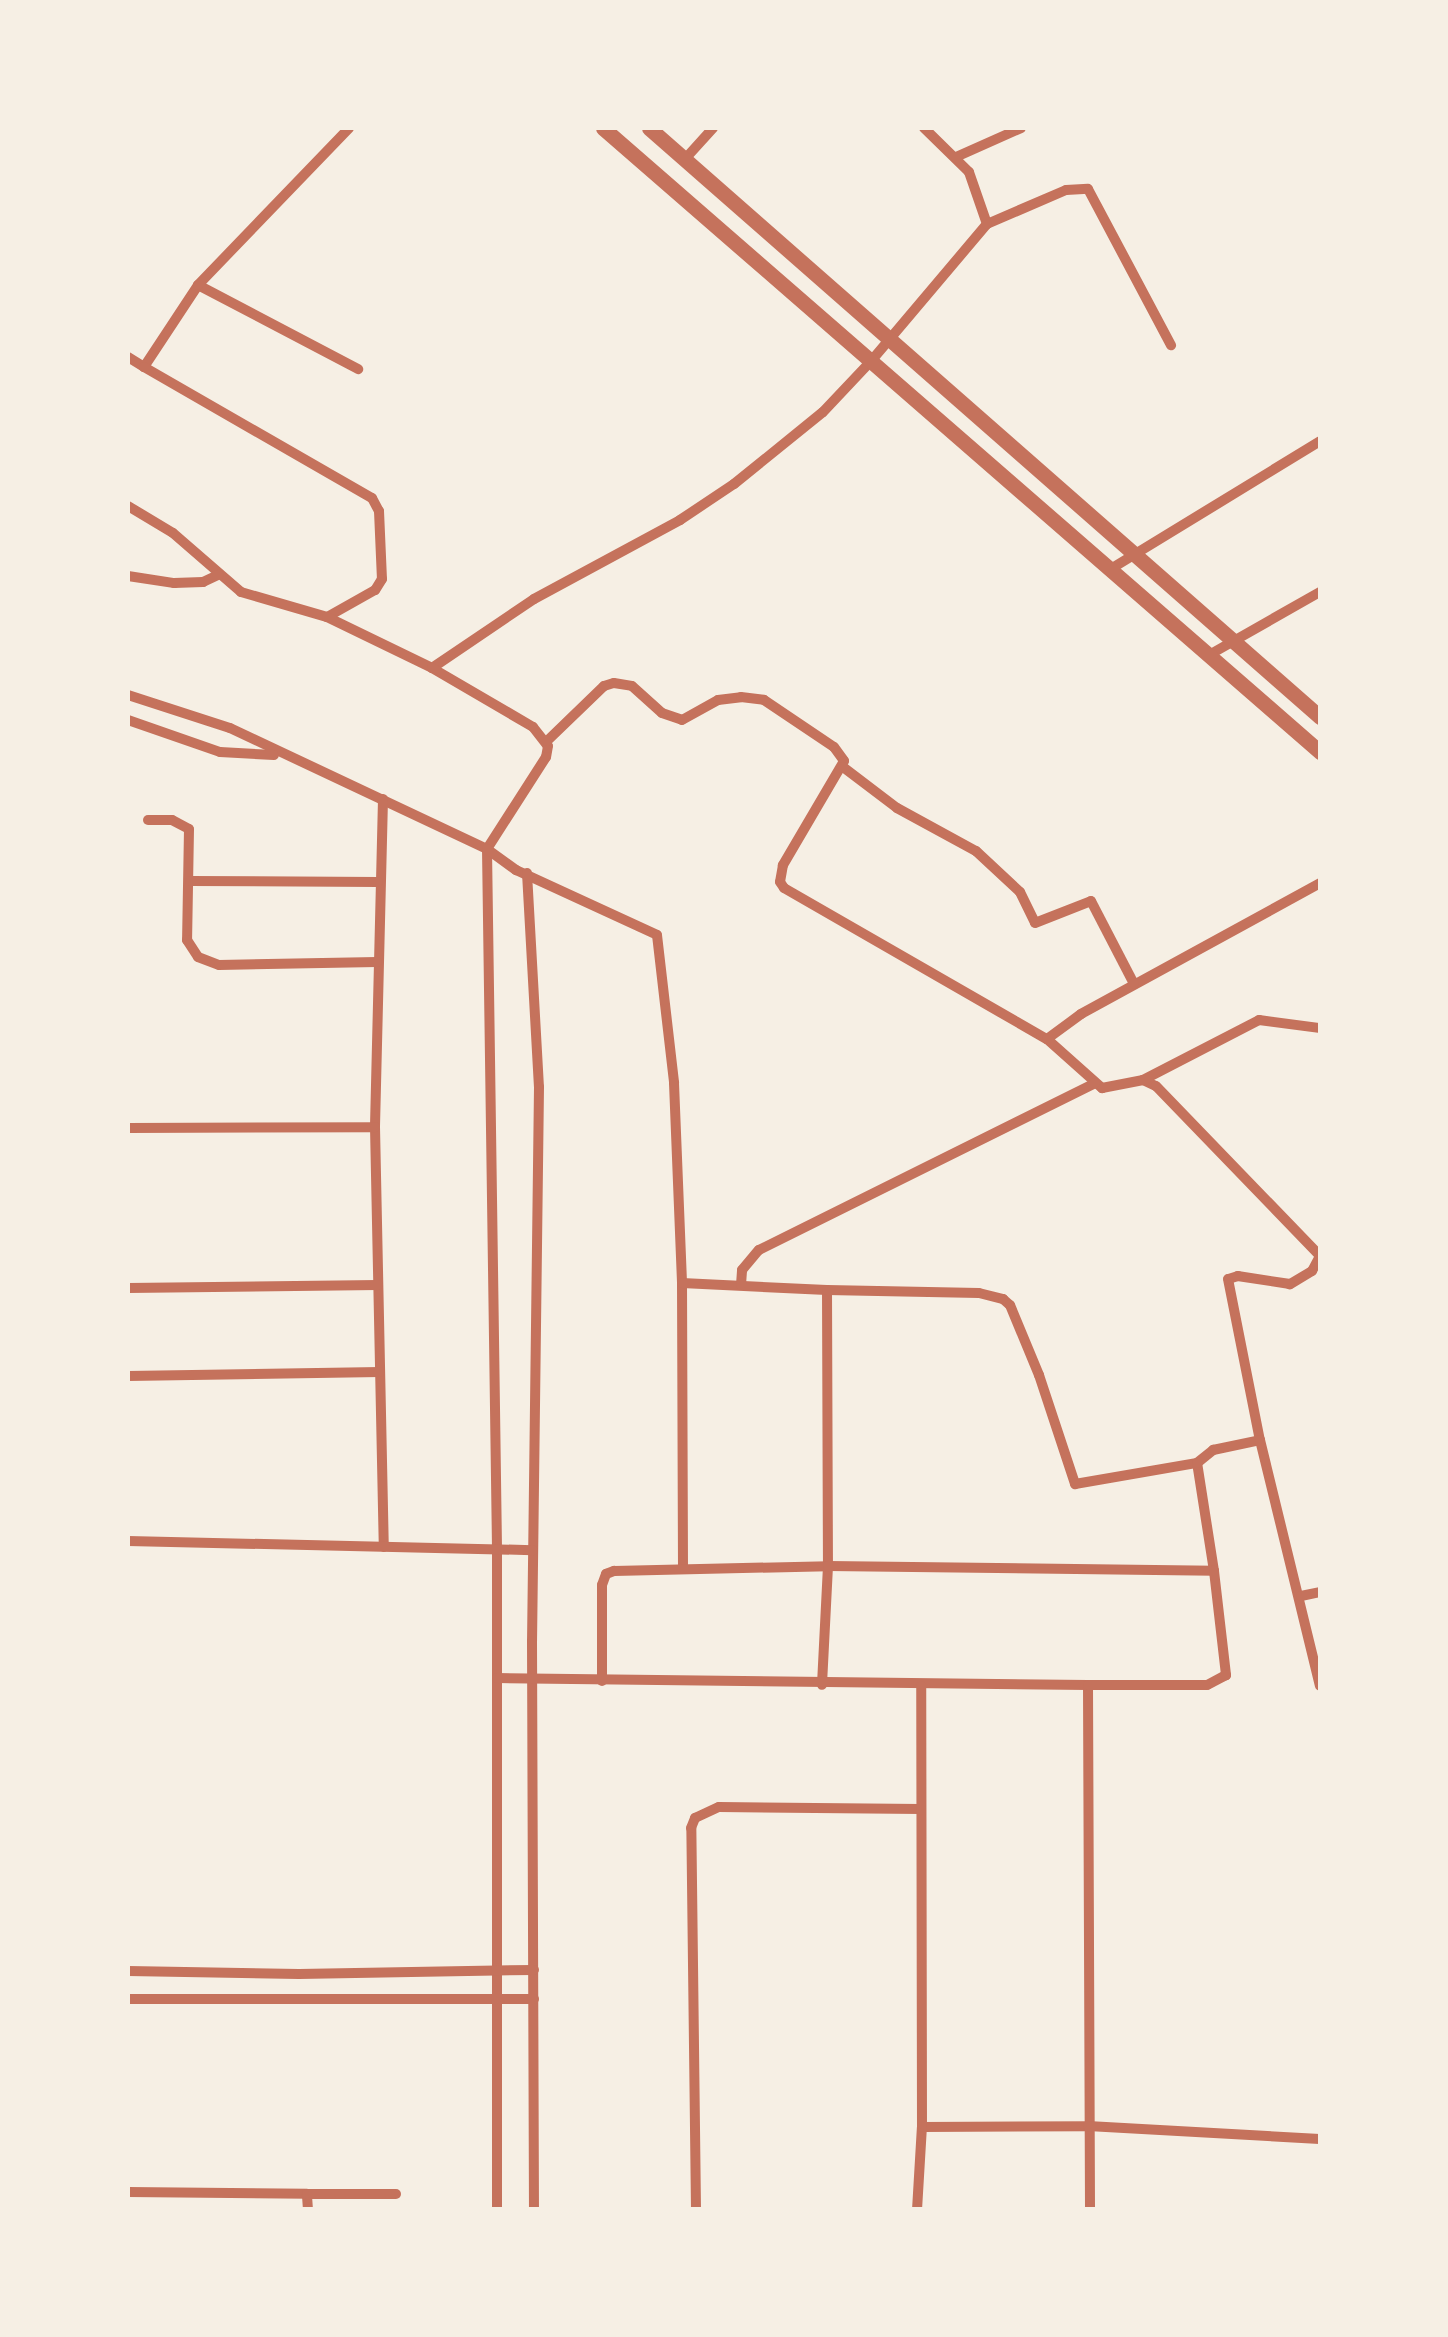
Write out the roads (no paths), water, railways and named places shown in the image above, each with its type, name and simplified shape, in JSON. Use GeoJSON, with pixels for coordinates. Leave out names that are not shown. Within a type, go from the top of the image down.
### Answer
{"type":"FeatureCollection","features":[{"type":"Feature","properties":{"kind":"street"},"geometry":{"type":"LineString","coordinates":[[144,367],[198,285],[348,128]]}},
{"type":"Feature","properties":{"kind":"street"},"geometry":{"type":"LineString","coordinates":[[603,128],[1320,752]]}},
{"type":"Feature","properties":{"kind":"street"},"geometry":{"type":"LineString","coordinates":[[650,128],[1320,717]]}},
{"type":"Feature","properties":{"kind":"street"},"geometry":{"type":"LineString","coordinates":[[685,159],[712,128]]}},
{"type":"Feature","properties":{"kind":"street"},"geometry":{"type":"LineString","coordinates":[[924,128],[956,156],[977,189],[986,224]]}},
{"type":"Feature","properties":{"kind":"street"},"geometry":{"type":"LineString","coordinates":[[956,156],[1021,128]]}},
{"type":"Feature","properties":{"kind":"street"},"geometry":{"type":"LineString","coordinates":[[432,668],[534,599],[680,520],[734,484],[823,412],[986,224],[1066,190],[1088,189],[1170,345]]}},
{"type":"Feature","properties":{"kind":"street"},"geometry":{"type":"LineString","coordinates":[[198,285],[358,370]]}},
{"type":"Feature","properties":{"kind":"street"},"geometry":{"type":"LineString","coordinates":[[128,357],[372,498],[379,511],[382,579],[374,590],[328,617]]}},
{"type":"Feature","properties":{"kind":"street"},"geometry":{"type":"LineString","coordinates":[[1109,570],[1320,441]]}},
{"type":"Feature","properties":{"kind":"street"},"geometry":{"type":"LineString","coordinates":[[128,506],[173,533],[218,575],[253,598],[328,617],[432,668],[533,726],[546,740],[546,757],[487,849],[497,1549],[498,2210]]}},
{"type":"Feature","properties":{"kind":"street"},"geometry":{"type":"LineString","coordinates":[[128,576],[174,583],[203,582],[218,575]]}},
{"type":"Feature","properties":{"kind":"street"},"geometry":{"type":"LineString","coordinates":[[1209,654],[1320,592]]}},
{"type":"Feature","properties":{"kind":"street"},"geometry":{"type":"LineString","coordinates":[[546,740],[604,686],[624,682],[662,713],[682,720],[718,700],[741,696],[764,700],[834,748],[844,761],[783,865],[780,882],[1046,1039],[1095,1084],[1107,1090],[1144,1080],[1259,1020],[1320,1028]]}},
{"type":"Feature","properties":{"kind":"street"},"geometry":{"type":"LineString","coordinates":[[128,696],[230,728],[280,755],[487,849],[527,874],[657,935],[674,1083],[682,1282],[683,1568]]}},
{"type":"Feature","properties":{"kind":"street"},"geometry":{"type":"LineString","coordinates":[[128,720],[220,752],[280,755]]}},
{"type":"Feature","properties":{"kind":"street"},"geometry":{"type":"LineString","coordinates":[[843,768],[897,808],[976,851],[1020,892],[1035,923],[1091,901],[1134,984]]}},
{"type":"Feature","properties":{"kind":"street"},"geometry":{"type":"LineString","coordinates":[[383,799],[374,1127],[384,1547]]}},
{"type":"Feature","properties":{"kind":"street"},"geometry":{"type":"LineString","coordinates":[[148,820],[181,822],[189,829],[186,940],[193,954],[210,964],[377,962]]}},
{"type":"Feature","properties":{"kind":"street"},"geometry":{"type":"LineString","coordinates":[[527,874],[539,1087],[533,1550],[534,2210]]}},
{"type":"Feature","properties":{"kind":"street"},"geometry":{"type":"LineString","coordinates":[[190,881],[378,882]]}},
{"type":"Feature","properties":{"kind":"street"},"geometry":{"type":"LineString","coordinates":[[1046,1039],[1134,984],[1320,882]]}},
{"type":"Feature","properties":{"kind":"street"},"geometry":{"type":"LineString","coordinates":[[1144,1080],[1156,1086],[1318,1249],[1316,1266],[1290,1284],[1238,1276],[1228,1279],[1260,1440],[1320,1686]]}},
{"type":"Feature","properties":{"kind":"street"},"geometry":{"type":"LineString","coordinates":[[741,1285],[742,1270],[759,1250],[1095,1084]]}},
{"type":"Feature","properties":{"kind":"street"},"geometry":{"type":"LineString","coordinates":[[128,1128],[374,1127]]}},
{"type":"Feature","properties":{"kind":"street"},"geometry":{"type":"LineString","coordinates":[[682,1282],[979,1293],[1003,1300],[1010,1305],[1039,1375],[1074,1484],[1197,1463],[1213,1450],[1260,1440]]}},
{"type":"Feature","properties":{"kind":"street"},"geometry":{"type":"LineString","coordinates":[[128,1288],[378,1286]]}},
{"type":"Feature","properties":{"kind":"street"},"geometry":{"type":"LineString","coordinates":[[822,1685],[828,1566],[827,1290]]}},
{"type":"Feature","properties":{"kind":"street"},"geometry":{"type":"LineString","coordinates":[[128,1376],[380,1372]]}},
{"type":"Feature","properties":{"kind":"street"},"geometry":{"type":"LineString","coordinates":[[497,1678],[921,1686],[1206,1685],[1226,1675],[1228,1666],[1197,1463]]}},
{"type":"Feature","properties":{"kind":"street"},"geometry":{"type":"LineString","coordinates":[[128,1541],[533,1550]]}},
{"type":"Feature","properties":{"kind":"street"},"geometry":{"type":"LineString","coordinates":[[602,1681],[606,1574],[683,1568],[828,1566],[1214,1570]]}},
{"type":"Feature","properties":{"kind":"street"},"geometry":{"type":"LineString","coordinates":[[1301,1596],[1320,1592]]}},
{"type":"Feature","properties":{"kind":"street"},"geometry":{"type":"LineString","coordinates":[[917,2210],[922,2126],[921,1686]]}},
{"type":"Feature","properties":{"kind":"street"},"geometry":{"type":"LineString","coordinates":[[1088,1686],[1090,2210]]}},
{"type":"Feature","properties":{"kind":"street"},"geometry":{"type":"LineString","coordinates":[[696,2210],[691,1828],[695,1818],[719,1807],[921,1809]]}},
{"type":"Feature","properties":{"kind":"street"},"geometry":{"type":"LineString","coordinates":[[128,1971],[534,1970]]}},
{"type":"Feature","properties":{"kind":"street"},"geometry":{"type":"LineString","coordinates":[[128,1998],[534,1999]]}},
{"type":"Feature","properties":{"kind":"street"},"geometry":{"type":"LineString","coordinates":[[922,2126],[1088,2126],[1320,2140]]}},
{"type":"Feature","properties":{"kind":"street"},"geometry":{"type":"LineString","coordinates":[[128,2192],[396,2194]]}},
{"type":"Feature","properties":{"kind":"street"},"geometry":{"type":"LineString","coordinates":[[308,2194],[308,2210]]}}]}
